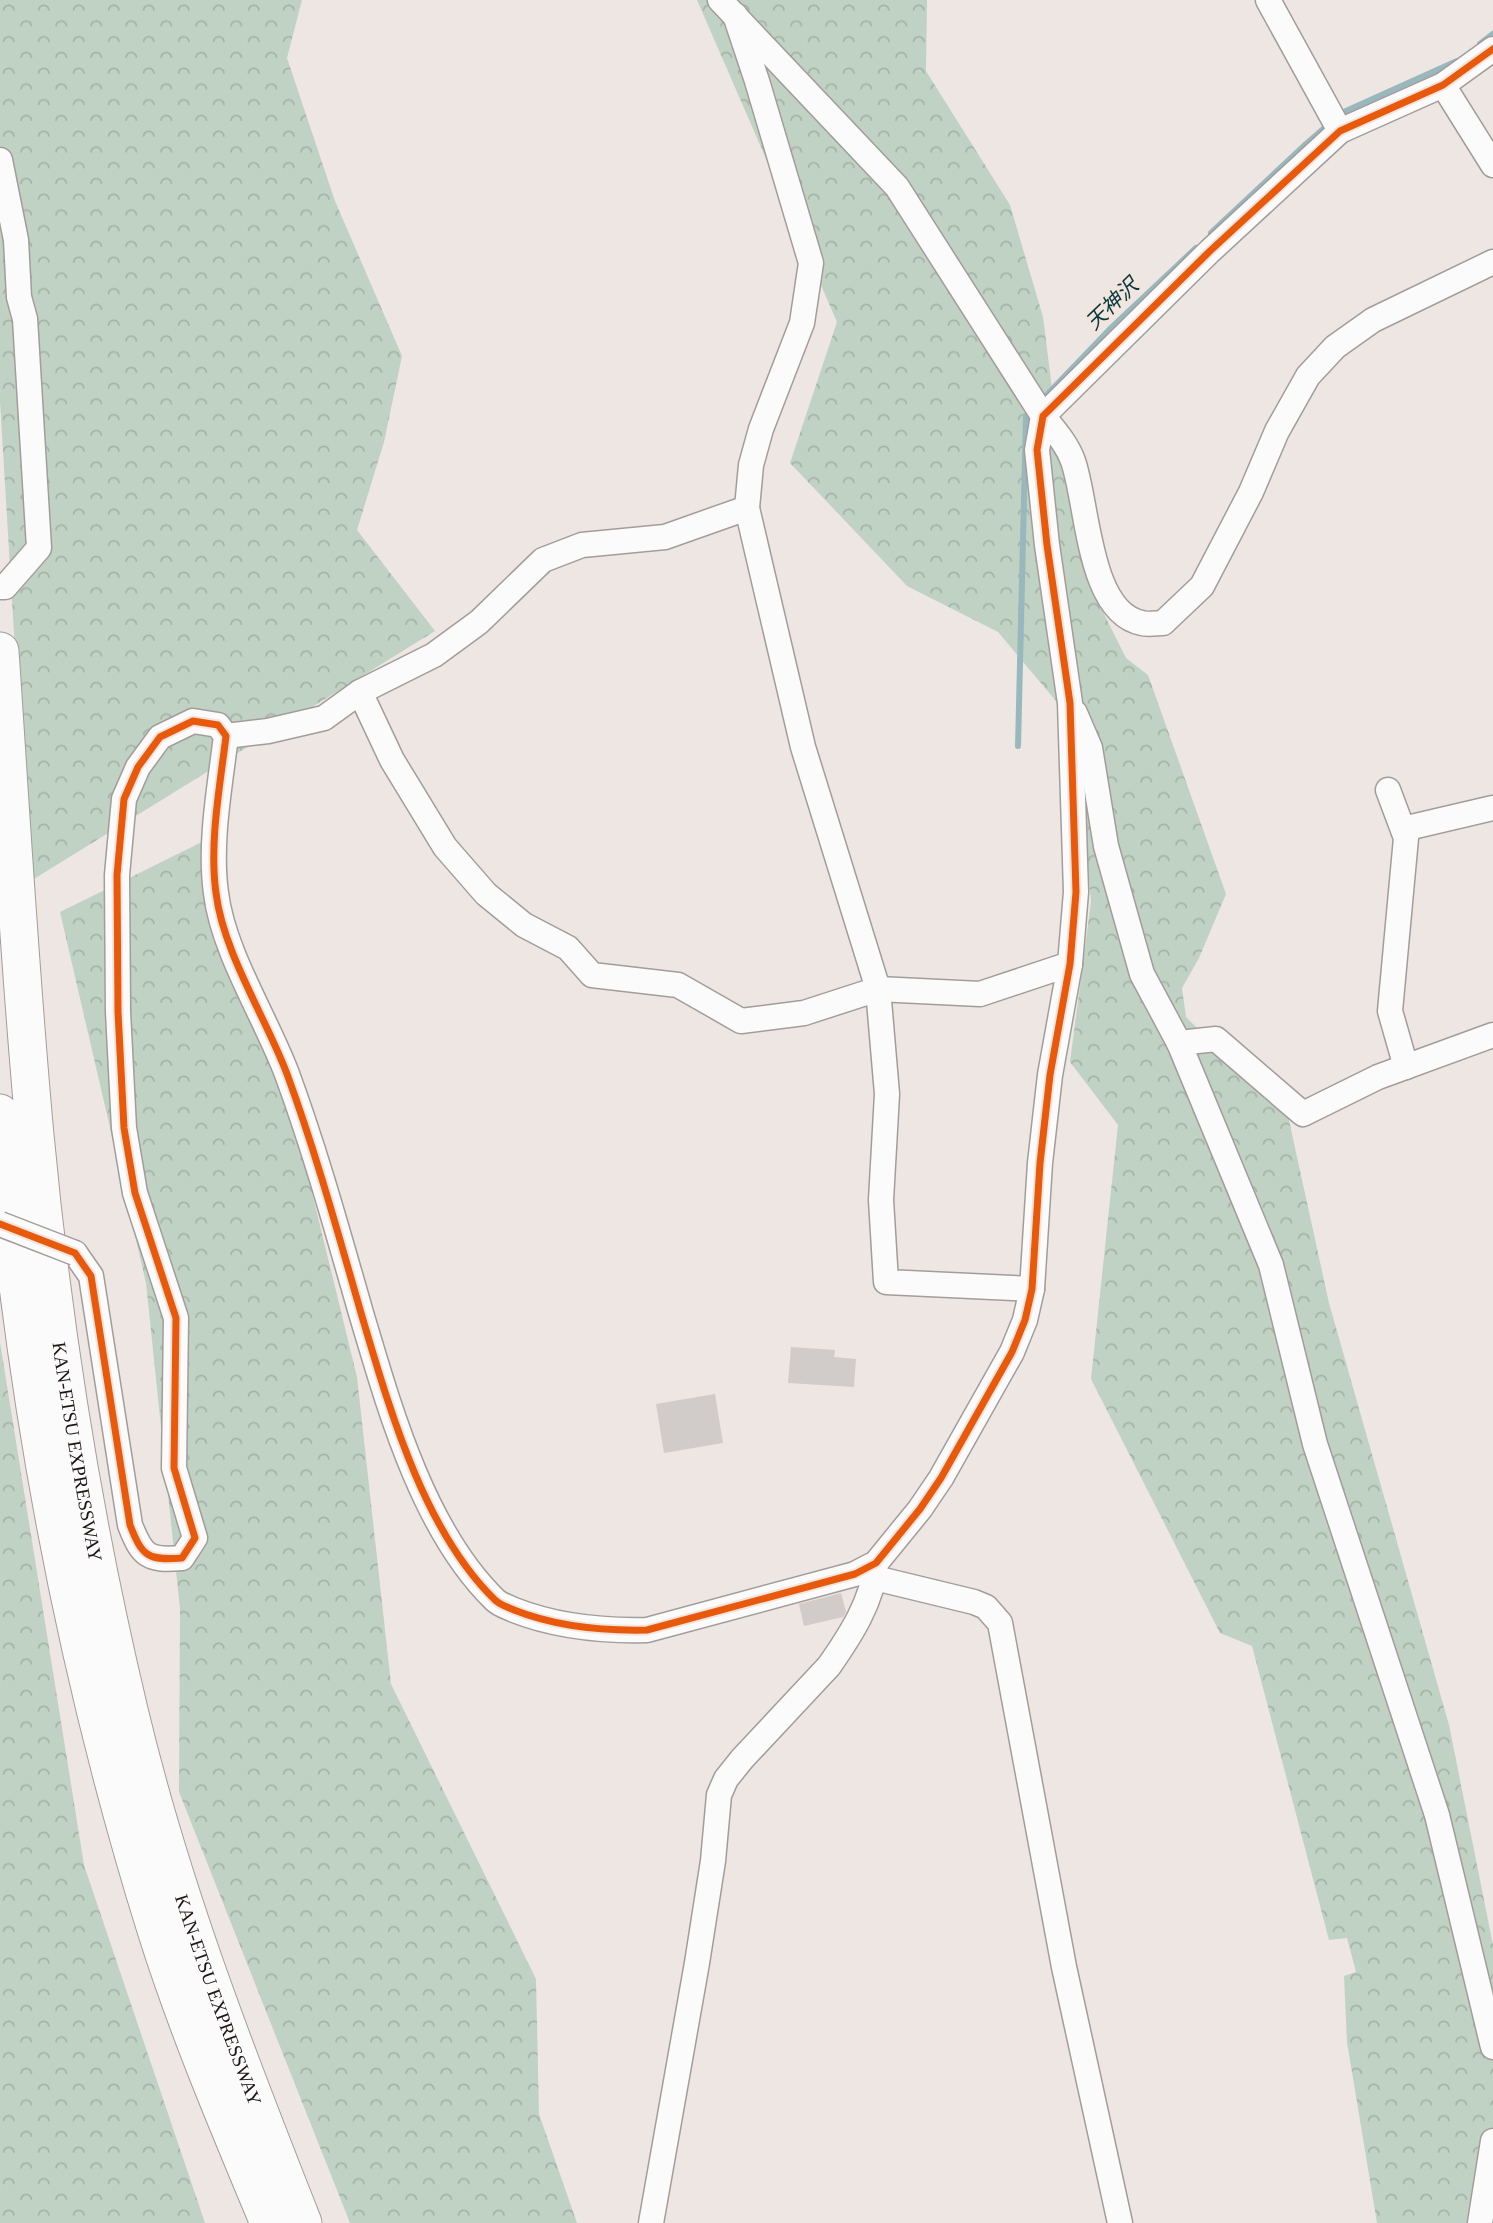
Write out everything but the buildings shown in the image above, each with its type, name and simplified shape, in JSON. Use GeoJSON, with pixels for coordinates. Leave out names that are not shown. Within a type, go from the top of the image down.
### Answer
{"type":"FeatureCollection","features":[{"type":"Feature","properties":{"kind":"highway","name":"KAN-ETSU EXPRESSWAY"},"geometry":{"type":"LineString","coordinates":[[0,651],[35,1139],[52,1292],[101,1587],[129,1712],[161,1833],[190,1925],[303,2223]]}},
{"type":"Feature","properties":{"kind":"highway","name":"KAN-ETSU EXPRESSWAY"},"geometry":{"type":"LineString","coordinates":[[0,1114],[20,1295],[41,1443],[94,1702],[124,1823],[158,1935],[210,2081],[269,2223]]}},
{"type":"Feature","properties":{"kind":"street"},"geometry":{"type":"LineString","coordinates":[[1268,0],[1340,131]]}},
{"type":"Feature","properties":{"kind":"street"},"geometry":{"type":"LineString","coordinates":[[727,7],[897,187],[1043,416],[1067,446],[1074,464],[1097,573],[1106,595],[1123,613],[1141,623],[1163,623],[1202,586],[1251,492],[1277,430],[1308,376],[1335,347],[1373,320],[1493,262]]}},
{"type":"Feature","properties":{"kind":"street"},"geometry":{"type":"LineString","coordinates":[[727,7],[757,81],[811,263],[802,323],[761,429],[751,465],[747,508],[803,747],[878,989],[887,1094],[881,1200],[886,1282],[1032,1289]]}},
{"type":"Feature","properties":{"kind":"street"},"geometry":{"type":"LineString","coordinates":[[651,2223],[705,1912],[719,1794],[733,1769],[841,1650],[860,1615],[875,1571],[941,1478],[1012,1352],[1025,1320],[1032,1289],[1040,1163],[1050,1075],[1070,964],[1076,892],[1070,703],[1047,545],[1037,450],[1043,416],[1210,251],[1340,131],[1443,85],[1493,49]]}},
{"type":"Feature","properties":{"kind":"street"},"geometry":{"type":"LineString","coordinates":[[1443,85],[1493,166]]}},
{"type":"Feature","properties":{"kind":"street"},"geometry":{"type":"LineString","coordinates":[[0,160],[16,240],[19,297],[24,319],[39,548],[5,587],[0,587]]}},
{"type":"Feature","properties":{"kind":"street"},"geometry":{"type":"LineString","coordinates":[[226,736],[268,731],[324,718],[360,692],[434,655],[479,622],[543,560],[582,545],[665,537],[747,508]]}},
{"type":"Feature","properties":{"kind":"street"},"geometry":{"type":"LineString","coordinates":[[360,692],[392,760],[445,847],[486,894],[524,925],[568,948],[592,975],[678,985],[741,1021],[804,1013],[878,989],[980,994],[1070,964]]}},
{"type":"Feature","properties":{"kind":"street"},"geometry":{"type":"LineString","coordinates":[[1070,703],[1090,748],[1107,846],[1142,974],[1179,1043],[1271,1265],[1315,1444],[1437,1815],[1493,2047]]}},
{"type":"Feature","properties":{"kind":"street"},"geometry":{"type":"LineString","coordinates":[[0,1224],[75,1253],[90,1276],[130,1524],[139,1549],[159,1560],[182,1558],[195,1538],[174,1468],[176,1318],[135,1193],[124,1128],[118,1012],[117,875],[124,799],[138,767],[160,737],[193,722],[218,725],[226,736],[215,832],[215,892],[223,928],[290,1084],[312,1146],[382,1382],[421,1486],[448,1541],[497,1603],[555,1623],[616,1631],[647,1630],[855,1574],[875,1571],[986,1607],[1000,1623],[1064,1967],[1120,2223]]}},
{"type":"Feature","properties":{"kind":"street"},"geometry":{"type":"LineString","coordinates":[[1388,790],[1406,838],[1390,1011],[1406,1067]]}},
{"type":"Feature","properties":{"kind":"street"},"geometry":{"type":"LineString","coordinates":[[1403,829],[1493,808]]}},
{"type":"Feature","properties":{"kind":"street"},"geometry":{"type":"LineString","coordinates":[[1179,1043],[1216,1039],[1303,1114],[1378,1077],[1493,1035]]}},
{"type":"Feature","properties":{"kind":"street"},"geometry":{"type":"LineString","coordinates":[[1480,2223],[1493,2141]]}},
{"type":"Feature","properties":{"kind":"green space"},"geometry":{"type":"Polygon","coordinates":[[[0,0],[302,0],[287,58],[335,201],[402,356],[384,442],[357,530],[435,631],[29,882],[0,401],[0,0]]]}},
{"type":"Feature","properties":{"kind":"green space"},"geometry":{"type":"Polygon","coordinates":[[[697,0],[927,0],[926,71],[1010,205],[1043,317],[1062,468],[1089,584],[1126,658],[1148,675],[1226,894],[1199,958],[1182,988],[1186,1017],[1231,1062],[1283,1093],[1329,1303],[1449,1725],[1493,1945],[1493,2223],[1377,2223],[1347,2042],[1344,1976],[1356,1972],[1347,1938],[1329,1940],[1252,1646],[1220,1633],[1091,1379],[1118,1125],[1070,1062],[1091,902],[1077,726],[998,632],[907,586],[790,463],[837,322],[697,0]]]}},
{"type":"Feature","properties":{"kind":"green space"},"geometry":{"type":"Polygon","coordinates":[[[202,842],[283,1074],[357,1377],[391,1684],[536,1979],[539,2114],[577,2223],[350,2223],[179,1792],[180,1609],[146,1283],[60,912],[202,842]]]}},
{"type":"Feature","properties":{"kind":"green space"},"geometry":{"type":"Polygon","coordinates":[[[0,1342],[84,1865],[205,2223],[0,2223],[0,1342]]]}},
{"type":"Feature","properties":{"kind":"waterway","name":"天神沢"},"geometry":{"type":"LineString","coordinates":[[1480,44],[1493,34]]}},
{"type":"Feature","properties":{"kind":"waterway","name":"天神沢"},"geometry":{"type":"LineString","coordinates":[[1338,118],[1346,111],[1457,61]]}},
{"type":"Feature","properties":{"kind":"waterway","name":"天神沢"},"geometry":{"type":"LineString","coordinates":[[1211,233],[1329,124]]}},
{"type":"Feature","properties":{"kind":"waterway","name":"天神沢"},"geometry":{"type":"LineString","coordinates":[[1039,403],[1110,329],[1196,248]]}},
{"type":"Feature","properties":{"kind":"waterway","name":"天神沢"},"geometry":{"type":"LineString","coordinates":[[1018,746],[1026,416],[1032,411]]}},
{"type":"Feature","properties":{"kind":"cycle path"},"geometry":{"type":"LineString","coordinates":[[0,1224],[75,1253],[91,1276],[130,1525],[138,1544],[148,1554],[161,1558],[182,1558],[195,1538],[174,1468],[176,1318],[135,1193],[124,1128],[118,1012],[117,875],[124,799],[138,767],[160,737],[193,721],[218,725],[226,736],[214,854],[220,915],[236,961],[298,1104],[397,1427],[428,1503],[470,1571],[497,1602],[530,1616],[580,1627],[647,1630],[855,1574],[876,1563],[920,1509],[941,1478],[1012,1352],[1025,1320],[1032,1289],[1040,1163],[1050,1075],[1070,964],[1076,892],[1070,703],[1047,545],[1037,450],[1043,416],[1210,251],[1340,131],[1443,85],[1493,49]]}}]}
